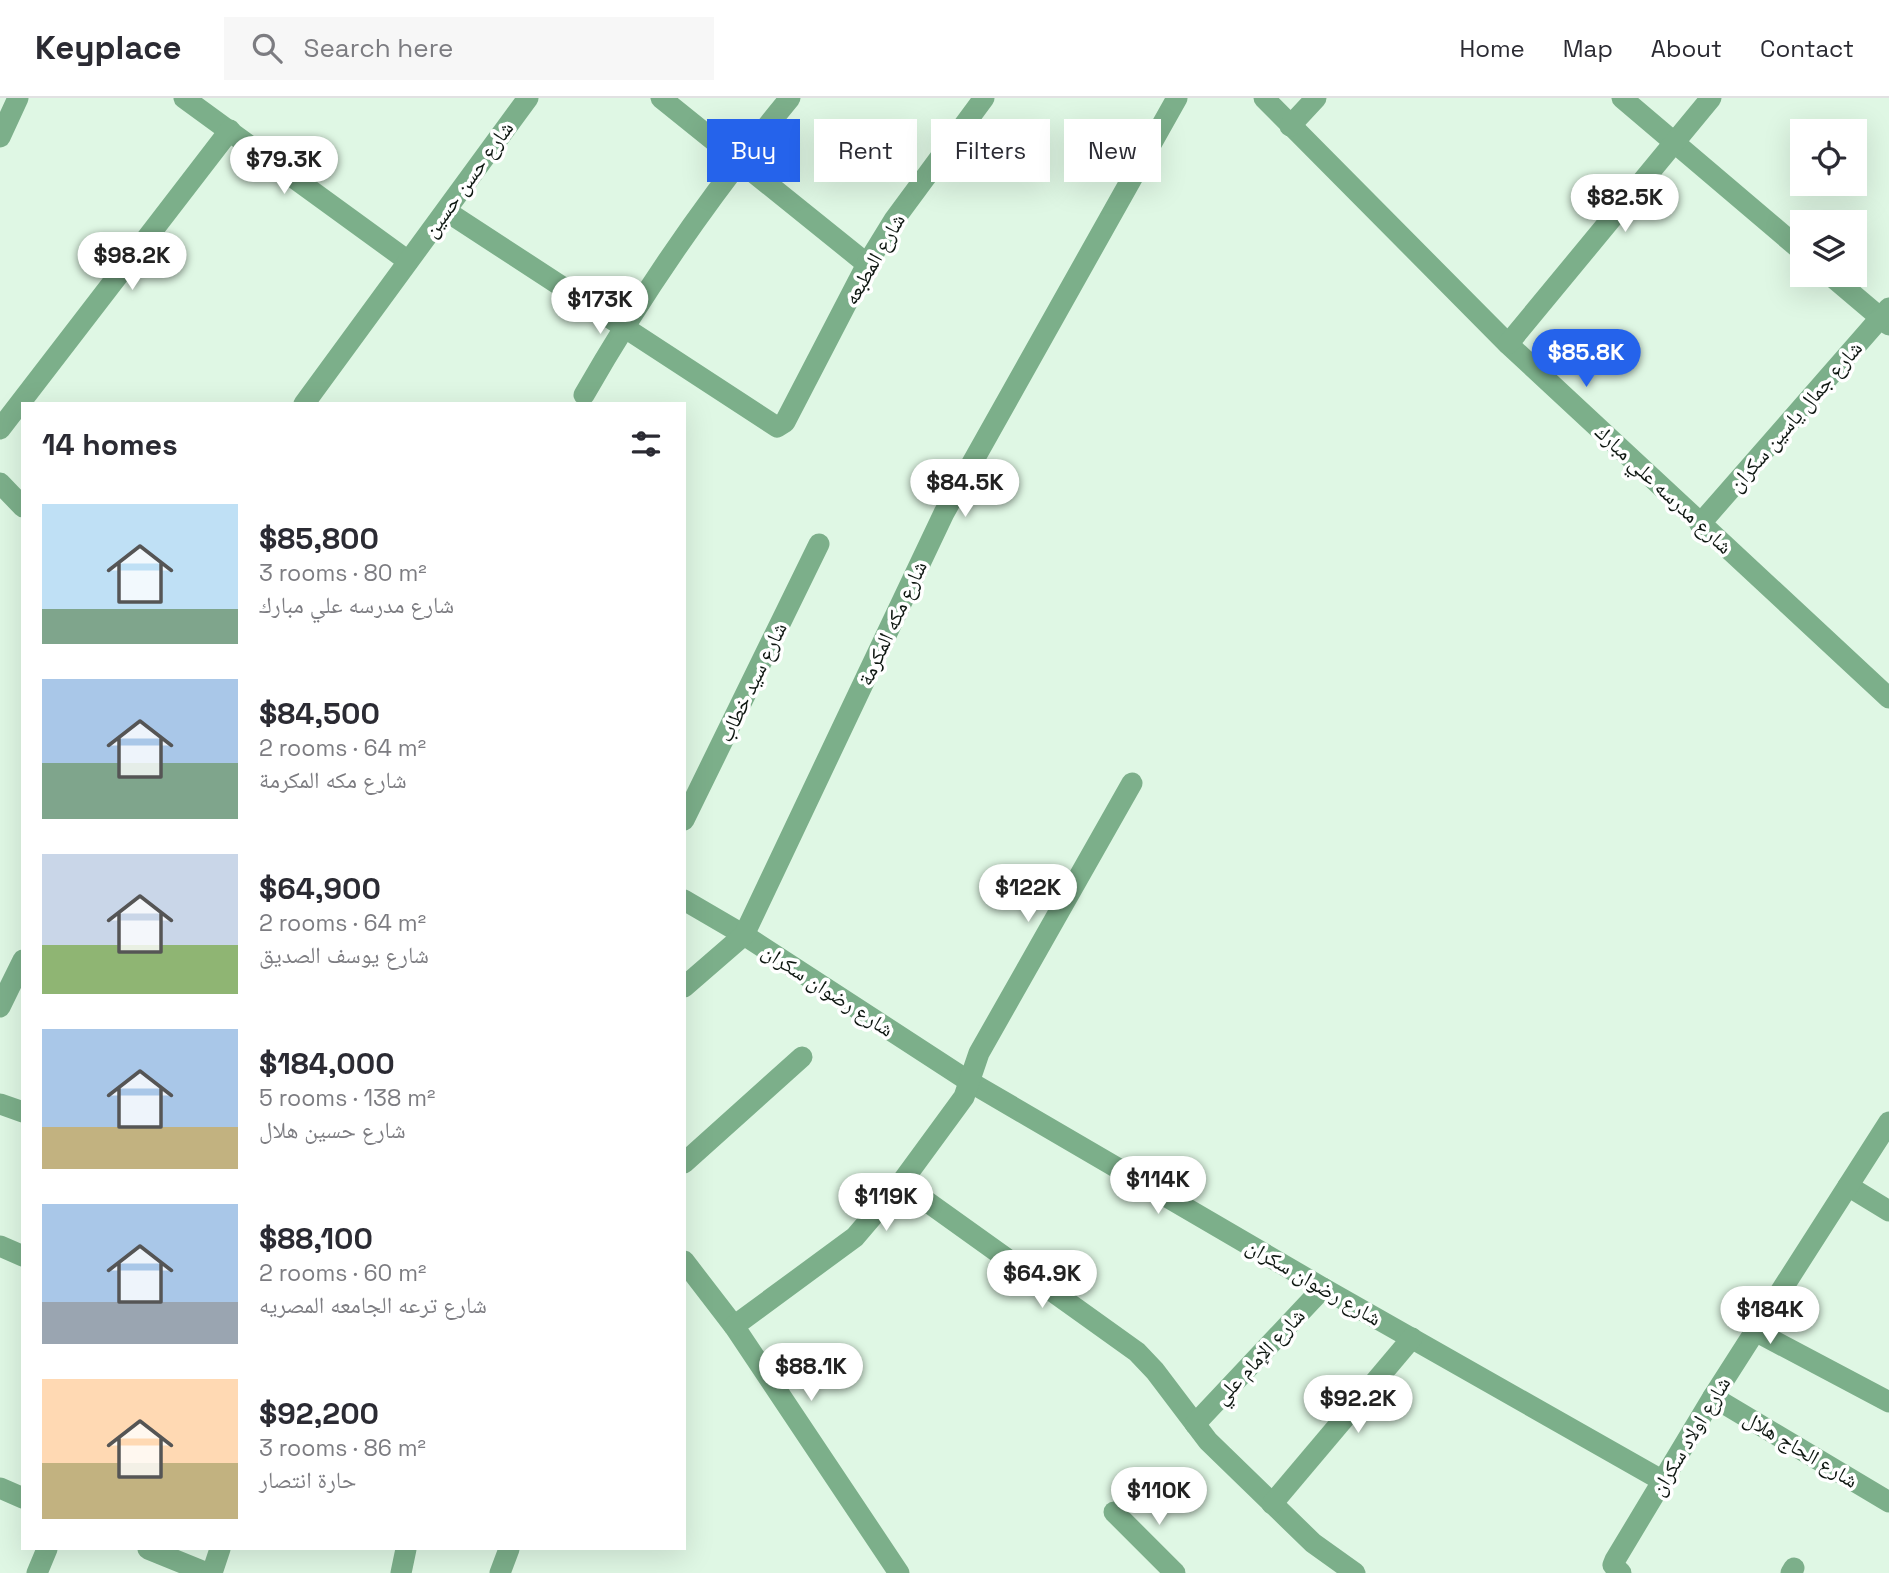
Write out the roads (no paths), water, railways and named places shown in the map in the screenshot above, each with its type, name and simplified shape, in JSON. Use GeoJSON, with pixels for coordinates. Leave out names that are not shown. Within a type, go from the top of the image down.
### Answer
{"type":"FeatureCollection","features":[{"type":"Feature","properties":{"kind":"street"},"geometry":{"type":"LineString","coordinates":[[0,136],[18,98]]}},
{"type":"Feature","properties":{"kind":"street"},"geometry":{"type":"LineString","coordinates":[[184,98],[408,261]]}},
{"type":"Feature","properties":{"kind":"street","name":"شارع حسن حسين"},"geometry":{"type":"LineString","coordinates":[[305,402],[528,98]]}},
{"type":"Feature","properties":{"kind":"street"},"geometry":{"type":"LineString","coordinates":[[773,119],[790,98]]}},
{"type":"Feature","properties":{"kind":"street","name":"شارع المطبعه"},"geometry":{"type":"LineString","coordinates":[[623,327],[777,427],[785,422],[867,264],[894,220],[984,98]]}},
{"type":"Feature","properties":{"kind":"street","name":"شارع مكه المكرمة"},"geometry":{"type":"LineString","coordinates":[[744,935],[944,513],[1177,98]]}},
{"type":"Feature","properties":{"kind":"street","name":"شارع مدرسه علي مبارك"},"geometry":{"type":"LineString","coordinates":[[1264,98],[1508,344],[1889,698]]}},
{"type":"Feature","properties":{"kind":"street"},"geometry":{"type":"LineString","coordinates":[[1290,126],[1316,98]]}},
{"type":"Feature","properties":{"kind":"street"},"geometry":{"type":"LineString","coordinates":[[1622,98],[1790,241]]}},
{"type":"Feature","properties":{"kind":"street"},"geometry":{"type":"LineString","coordinates":[[1508,344],[1711,98]]}},
{"type":"Feature","properties":{"kind":"street"},"geometry":{"type":"LineString","coordinates":[[672,101],[707,132]]}},
{"type":"Feature","properties":{"kind":"street"},"geometry":{"type":"LineString","coordinates":[[0,429],[230,130]]}},
{"type":"Feature","properties":{"kind":"street"},"geometry":{"type":"LineString","coordinates":[[584,395],[623,327],[724,182]]}},
{"type":"Feature","properties":{"kind":"street"},"geometry":{"type":"LineString","coordinates":[[766,182],[867,264]]}},
{"type":"Feature","properties":{"kind":"street"},"geometry":{"type":"LineString","coordinates":[[446,211],[623,327]]}},
{"type":"Feature","properties":{"kind":"street"},"geometry":{"type":"LineString","coordinates":[[1846,287],[1886,317]]}},
{"type":"Feature","properties":{"kind":"street","name":"شارع جمال ياسين سكران"},"geometry":{"type":"LineString","coordinates":[[1700,524],[1886,317]]}},
{"type":"Feature","properties":{"kind":"street"},"geometry":{"type":"LineString","coordinates":[[0,483],[21,505]]}},
{"type":"Feature","properties":{"kind":"street","name":"شارع سيد خطاب"},"geometry":{"type":"LineString","coordinates":[[686,816],[819,544]]}},
{"type":"Feature","properties":{"kind":"street"},"geometry":{"type":"LineString","coordinates":[[734,1326],[855,1237],[901,1183],[964,1097],[979,1053],[1132,783]]}},
{"type":"Feature","properties":{"kind":"street","name":"شارع رضوان سكران"},"geometry":{"type":"LineString","coordinates":[[686,901],[744,935],[970,1082],[1323,1288],[1663,1480]]}},
{"type":"Feature","properties":{"kind":"street"},"geometry":{"type":"LineString","coordinates":[[686,986],[744,935]]}},
{"type":"Feature","properties":{"kind":"street"},"geometry":{"type":"LineString","coordinates":[[0,1007],[21,964]]}},
{"type":"Feature","properties":{"kind":"street"},"geometry":{"type":"LineString","coordinates":[[686,1161],[802,1057]]}},
{"type":"Feature","properties":{"kind":"street"},"geometry":{"type":"LineString","coordinates":[[0,1104],[21,1111]]}},
{"type":"Feature","properties":{"kind":"street","name":"شارع اولاد سكران"},"geometry":{"type":"LineString","coordinates":[[1621,1573],[1613,1565],[1663,1480],[1889,1122]]}},
{"type":"Feature","properties":{"kind":"street"},"geometry":{"type":"LineString","coordinates":[[901,1183],[1137,1352],[1155,1371],[1208,1441],[1313,1544],[1355,1573]]}},
{"type":"Feature","properties":{"kind":"street"},"geometry":{"type":"LineString","coordinates":[[1848,1186],[1889,1211]]}},
{"type":"Feature","properties":{"kind":"street"},"geometry":{"type":"LineString","coordinates":[[0,1247],[21,1255]]}},
{"type":"Feature","properties":{"kind":"street"},"geometry":{"type":"LineString","coordinates":[[686,1264],[734,1326],[899,1573]]}},
{"type":"Feature","properties":{"kind":"street","name":"شارع الإمام علي"},"geometry":{"type":"LineString","coordinates":[[1195,1424],[1323,1288]]}},
{"type":"Feature","properties":{"kind":"street"},"geometry":{"type":"LineString","coordinates":[[1755,1331],[1889,1402]]}},
{"type":"Feature","properties":{"kind":"street"},"geometry":{"type":"LineString","coordinates":[[1272,1504],[1412,1338]]}},
{"type":"Feature","properties":{"kind":"street","name":"شارع الحاج هلال"},"geometry":{"type":"LineString","coordinates":[[1713,1397],[1889,1502]]}},
{"type":"Feature","properties":{"kind":"street"},"geometry":{"type":"LineString","coordinates":[[0,1488],[21,1497]]}},
{"type":"Feature","properties":{"kind":"street"},"geometry":{"type":"LineString","coordinates":[[1114,1512],[1168,1571]]}},
{"type":"Feature","properties":{"kind":"street"},"geometry":{"type":"LineString","coordinates":[[37,1573],[47,1550]]}},
{"type":"Feature","properties":{"kind":"street"},"geometry":{"type":"LineString","coordinates":[[151,1550],[210,1573],[220,1550]]}},
{"type":"Feature","properties":{"kind":"street"},"geometry":{"type":"LineString","coordinates":[[401,1573],[406,1550]]}},
{"type":"Feature","properties":{"kind":"street"},"geometry":{"type":"LineString","coordinates":[[500,1573],[509,1550]]}}]}
